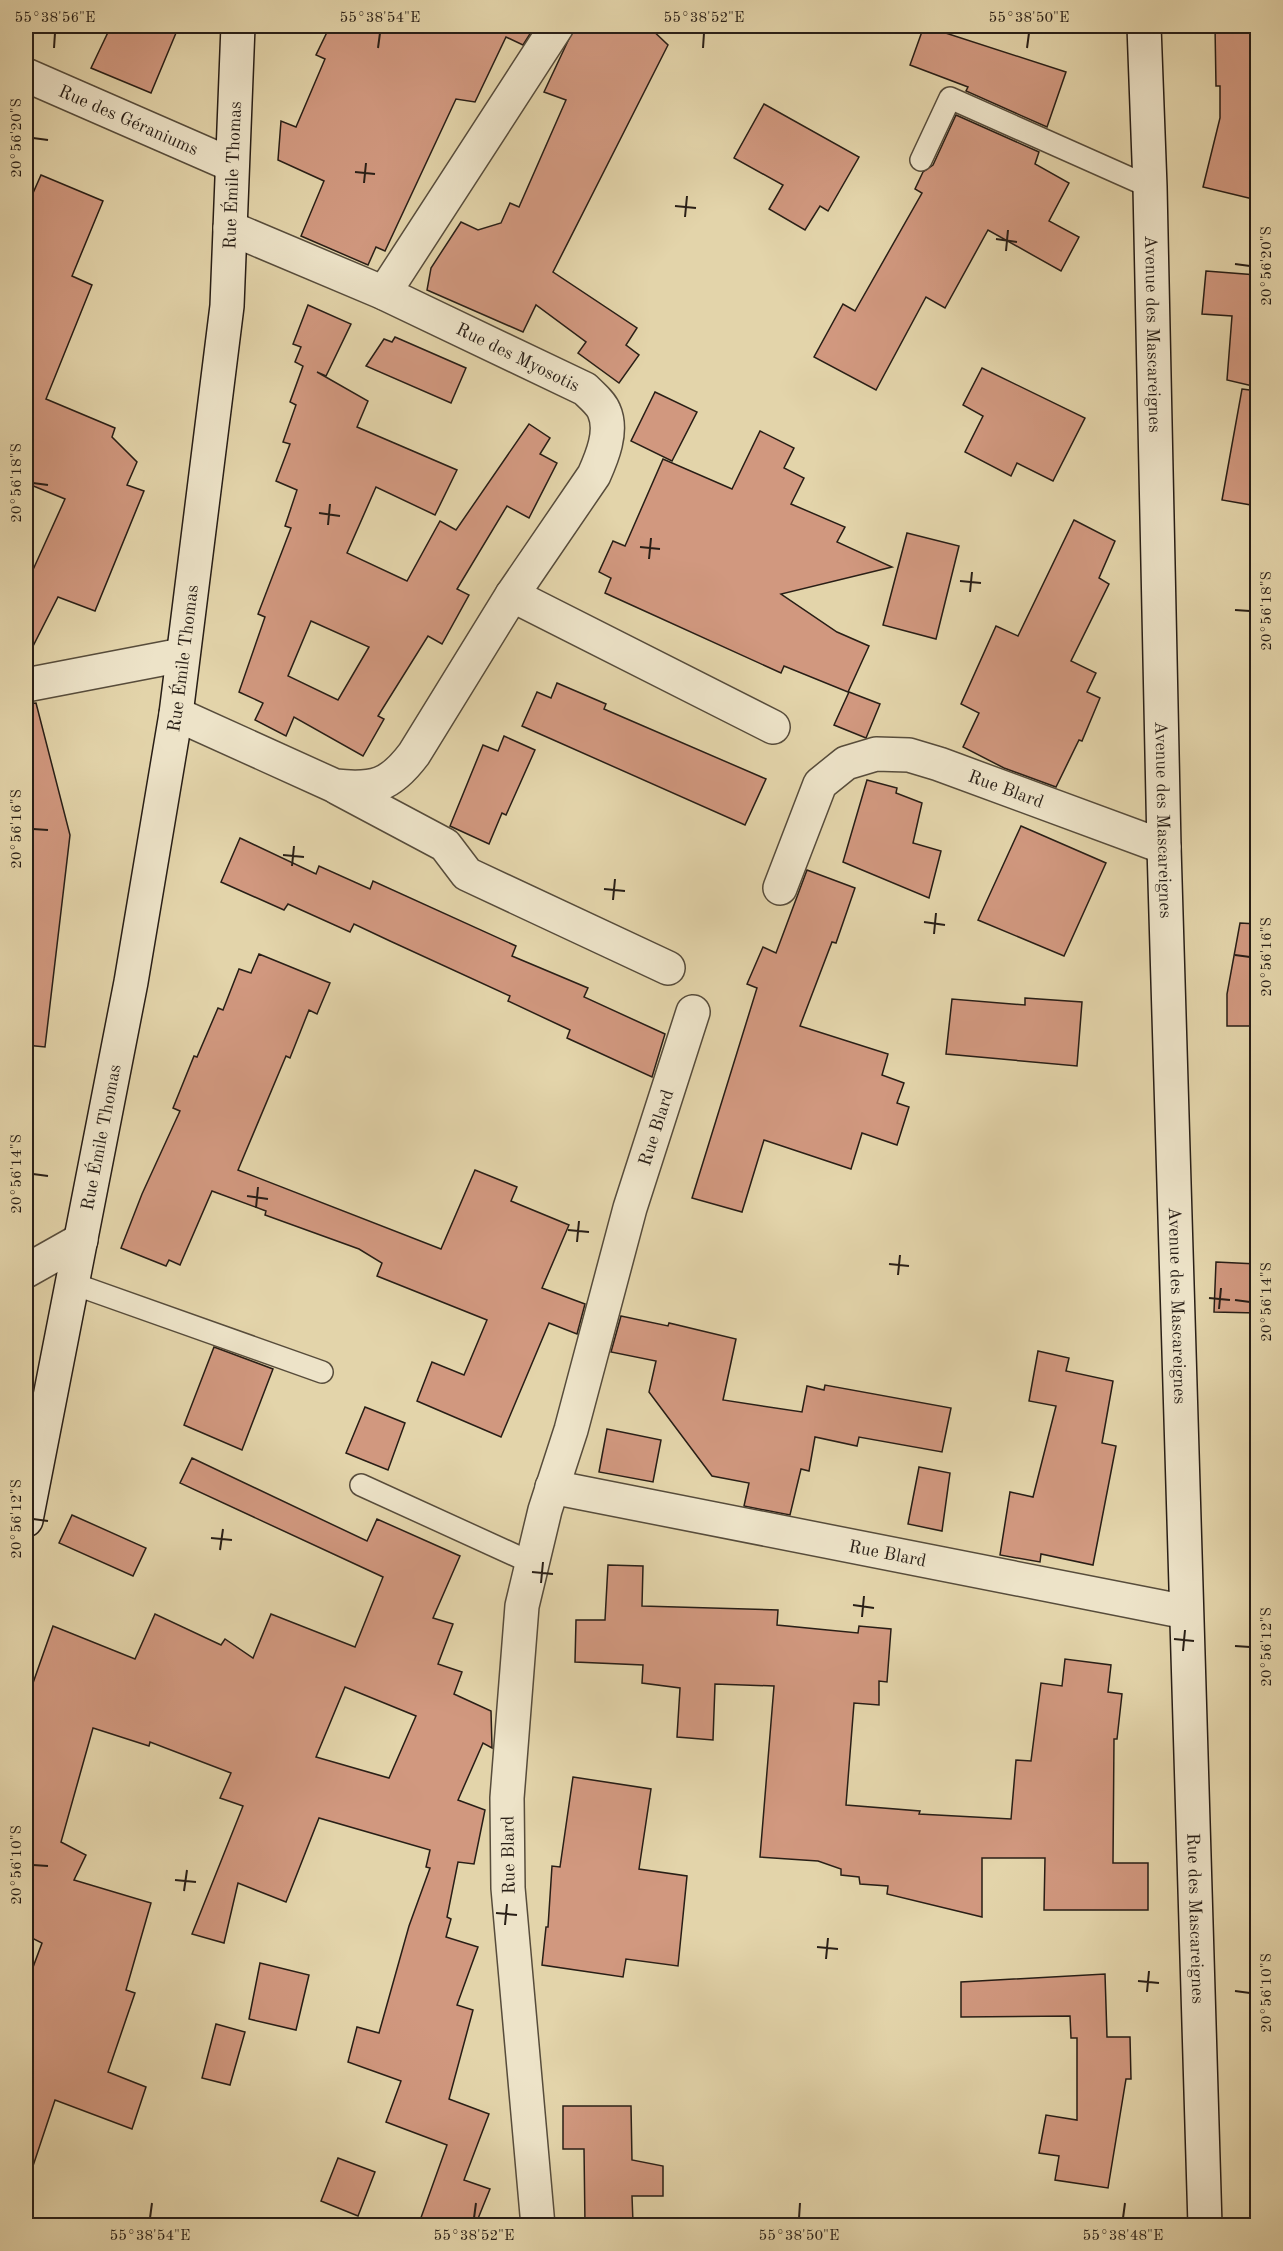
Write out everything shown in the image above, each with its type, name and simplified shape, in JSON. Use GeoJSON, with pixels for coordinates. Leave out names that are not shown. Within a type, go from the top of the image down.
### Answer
{"type":"FeatureCollection","features":[{"type":"Feature","properties":{"kind":"street","name":"Rue Émile Thomas"},"geometry":{"type":"LineString","coordinates":[[26,1520],[74,1284],[131,982],[176,714],[227,306],[238,26]]}},
{"type":"Feature","properties":{"kind":"street"},"geometry":{"type":"LineString","coordinates":[[384,293],[558,26]]}},
{"type":"Feature","properties":{"kind":"street","name":"Avenue des Mascareignes"},"geometry":{"type":"LineString","coordinates":[[1143,26],[1150,187],[1164,847],[1186,1612]]}},
{"type":"Feature","properties":{"kind":"street","name":"Rue des Géraniums"},"geometry":{"type":"LineString","coordinates":[[26,75],[232,165]]}},
{"type":"Feature","properties":{"kind":"street","name":"Rue des Myosotis"},"geometry":{"type":"LineString","coordinates":[[176,714],[335,786],[362,789],[386,783],[403,769],[512,596],[594,475],[603,454],[607,432],[604,411],[585,389],[384,293],[230,228]]}},
{"type":"Feature","properties":{"kind":"street"},"geometry":{"type":"LineString","coordinates":[[512,596],[773,727]]}},
{"type":"Feature","properties":{"kind":"street"},"geometry":{"type":"LineString","coordinates":[[26,686],[182,655]]}},
{"type":"Feature","properties":{"kind":"street","name":"Rue Blard"},"geometry":{"type":"LineString","coordinates":[[780,888],[820,784],[846,763],[876,754],[909,755],[939,764],[1164,847]]}},
{"type":"Feature","properties":{"kind":"street"},"geometry":{"type":"LineString","coordinates":[[335,786],[445,845],[467,874],[668,968]]}},
{"type":"Feature","properties":{"kind":"street","name":"Rue Blard"},"geometry":{"type":"LineString","coordinates":[[538,2226],[508,1888],[507,1798],[522,1606],[552,1487],[571,1430],[630,1208],[693,1012]]}},
{"type":"Feature","properties":{"kind":"street"},"geometry":{"type":"LineString","coordinates":[[26,1271],[81,1240]]}},
{"type":"Feature","properties":{"kind":"street","name":"Rue Blard"},"geometry":{"type":"LineString","coordinates":[[552,1487],[1186,1612]]}},
{"type":"Feature","properties":{"kind":"street","name":"Rue des Mascareignes"},"geometry":{"type":"LineString","coordinates":[[1186,1612],[1205,2226]]}},
{"type":"Feature","properties":{"kind":"lane"},"geometry":{"type":"LineString","coordinates":[[921,160],[950,98],[1150,187]]}},
{"type":"Feature","properties":{"kind":"lane"},"geometry":{"type":"LineString","coordinates":[[74,1284],[322,1372]]}},
{"type":"Feature","properties":{"kind":"lane"},"geometry":{"type":"LineString","coordinates":[[361,1485],[532,1563]]}},
{"type":"Feature","properties":{"kind":"building"},"geometry":{"type":"Polygon","coordinates":[[[111,26],[158,26],[176,33],[151,93],[91,68],[111,26]]]}},
{"type":"Feature","properties":{"kind":"building"},"geometry":{"type":"Polygon","coordinates":[[[330,26],[535,26],[523,45],[506,37],[475,102],[456,99],[385,251],[376,247],[368,265],[301,236],[324,181],[278,160],[281,121],[296,127],[325,59],[316,55],[330,26]]]}},
{"type":"Feature","properties":{"kind":"building"},"geometry":{"type":"Polygon","coordinates":[[[575,26],[648,26],[668,45],[553,272],[637,328],[626,345],[639,355],[619,383],[578,353],[586,342],[536,305],[523,332],[427,290],[431,268],[461,222],[478,230],[501,223],[510,203],[519,207],[566,100],[544,92],[575,26]]]}},
{"type":"Feature","properties":{"kind":"building"},"geometry":{"type":"Polygon","coordinates":[[[924,26],[1066,72],[1047,127],[966,91],[968,87],[910,65],[924,26]]]}},
{"type":"Feature","properties":{"kind":"building"},"geometry":{"type":"Polygon","coordinates":[[[1215,26],[1257,26],[1257,200],[1203,187],[1220,118],[1220,86],[1216,86],[1215,26]]]}},
{"type":"Feature","properties":{"kind":"building"},"geometry":{"type":"Polygon","coordinates":[[[764,104],[859,157],[828,211],[820,206],[805,230],[769,209],[783,185],[734,158],[764,104]]]}},
{"type":"Feature","properties":{"kind":"building"},"geometry":{"type":"Polygon","coordinates":[[[956,115],[1039,152],[1035,164],[1069,183],[1049,221],[1079,237],[1061,271],[988,230],[945,308],[926,297],[876,390],[814,357],[843,304],[855,311],[922,193],[915,189],[923,172],[933,165],[956,115]]]}},
{"type":"Feature","properties":{"kind":"building"},"geometry":{"type":"Polygon","coordinates":[[[41,175],[103,201],[72,276],[92,285],[46,399],[115,428],[112,437],[137,462],[127,485],[144,491],[95,611],[58,597],[26,660],[26,574],[32,572],[65,499],[26,483],[26,209],[41,175]]]}},
{"type":"Feature","properties":{"kind":"building"},"geometry":{"type":"Polygon","coordinates":[[[1206,271],[1257,275],[1257,387],[1227,380],[1232,316],[1202,314],[1206,271]]]}},
{"type":"Feature","properties":{"kind":"building"},"geometry":{"type":"Polygon","coordinates":[[[308,305],[351,324],[326,376],[317,372],[368,401],[357,427],[457,470],[435,515],[376,487],[347,553],[407,581],[440,521],[456,530],[529,424],[550,438],[540,454],[557,463],[529,518],[507,506],[457,589],[469,595],[442,644],[428,636],[378,716],[384,719],[363,756],[294,717],[286,736],[255,720],[263,703],[239,692],[265,617],[258,614],[291,528],[285,526],[297,490],[276,481],[290,444],[283,442],[296,405],[290,402],[303,366],[295,362],[301,347],[293,344],[308,305]],[[311,621],[288,676],[338,700],[369,647],[311,621]]]}},
{"type":"Feature","properties":{"kind":"building"},"geometry":{"type":"Polygon","coordinates":[[[395,337],[466,368],[451,403],[366,366],[384,339],[392,342],[395,337]]]}},
{"type":"Feature","properties":{"kind":"building"},"geometry":{"type":"Polygon","coordinates":[[[982,368],[1085,418],[1053,481],[1017,463],[1011,476],[965,452],[983,416],[963,405],[982,368]]]}},
{"type":"Feature","properties":{"kind":"building"},"geometry":{"type":"Polygon","coordinates":[[[1242,389],[1257,391],[1257,506],[1222,500],[1242,389]]]}},
{"type":"Feature","properties":{"kind":"building"},"geometry":{"type":"Polygon","coordinates":[[[655,392],[697,412],[672,461],[631,441],[655,392]]]}},
{"type":"Feature","properties":{"kind":"building"},"geometry":{"type":"Polygon","coordinates":[[[760,431],[794,448],[784,468],[804,478],[791,504],[845,527],[837,542],[892,567],[781,594],[837,632],[869,646],[848,692],[784,666],[781,673],[605,593],[611,578],[599,572],[613,541],[625,546],[663,459],[732,489],[760,431]]]}},
{"type":"Feature","properties":{"kind":"building"},"geometry":{"type":"Polygon","coordinates":[[[1074,520],[1115,541],[1099,578],[1109,584],[1071,661],[1096,673],[1087,692],[1100,698],[1082,741],[1079,740],[1056,787],[1004,768],[963,747],[979,713],[961,704],[996,626],[1018,636],[1074,520]]]}},
{"type":"Feature","properties":{"kind":"building"},"geometry":{"type":"Polygon","coordinates":[[[907,533],[959,546],[936,639],[883,625],[907,533]]]}},
{"type":"Feature","properties":{"kind":"building"},"geometry":{"type":"Polygon","coordinates":[[[557,683],[606,704],[604,709],[766,779],[745,825],[522,726],[537,692],[551,698],[557,683]]]}},
{"type":"Feature","properties":{"kind":"building"},"geometry":{"type":"Polygon","coordinates":[[[849,692],[880,704],[866,738],[834,725],[849,692]]]}},
{"type":"Feature","properties":{"kind":"building"},"geometry":{"type":"Polygon","coordinates":[[[36,703],[70,835],[45,1047],[26,1045],[26,704],[36,703]]]}},
{"type":"Feature","properties":{"kind":"building"},"geometry":{"type":"Polygon","coordinates":[[[504,736],[535,750],[506,815],[502,813],[489,844],[450,826],[483,745],[498,751],[504,736]]]}},
{"type":"Feature","properties":{"kind":"building"},"geometry":{"type":"Polygon","coordinates":[[[867,780],[897,788],[896,793],[922,803],[913,843],[941,851],[929,898],[843,862],[867,780]]]}},
{"type":"Feature","properties":{"kind":"building"},"geometry":{"type":"Polygon","coordinates":[[[1021,826],[1106,863],[1064,956],[978,920],[1021,826]]]}},
{"type":"Feature","properties":{"kind":"building"},"geometry":{"type":"Polygon","coordinates":[[[240,838],[316,874],[319,866],[370,889],[373,881],[516,946],[512,956],[588,988],[584,997],[665,1034],[652,1077],[567,1038],[570,1030],[508,1001],[510,996],[354,924],[350,932],[288,904],[284,910],[221,882],[240,838]]]}},
{"type":"Feature","properties":{"kind":"building"},"geometry":{"type":"Polygon","coordinates":[[[807,870],[855,888],[836,943],[832,942],[800,1026],[888,1054],[882,1075],[904,1083],[897,1103],[909,1107],[897,1145],[862,1133],[851,1169],[764,1140],[742,1212],[692,1198],[757,988],[747,984],[763,947],[776,953],[807,870]]]}},
{"type":"Feature","properties":{"kind":"building"},"geometry":{"type":"Polygon","coordinates":[[[1240,923],[1257,924],[1257,1026],[1227,1026],[1227,994],[1240,923]]]}},
{"type":"Feature","properties":{"kind":"building"},"geometry":{"type":"Polygon","coordinates":[[[259,954],[330,983],[317,1014],[309,1010],[290,1058],[286,1056],[238,1170],[441,1249],[475,1170],[517,1187],[511,1201],[569,1225],[542,1288],[585,1304],[577,1334],[549,1323],[501,1437],[417,1401],[432,1362],[464,1375],[487,1320],[377,1276],[382,1263],[359,1249],[265,1215],[266,1211],[212,1191],[180,1265],[169,1260],[166,1266],[121,1248],[142,1194],[180,1111],[173,1108],[194,1056],[197,1057],[218,1008],[223,1010],[239,969],[251,973],[259,954]]]}},
{"type":"Feature","properties":{"kind":"building"},"geometry":{"type":"Polygon","coordinates":[[[1025,998],[1082,1002],[1077,1066],[946,1054],[952,999],[1025,1005],[1025,998]]]}},
{"type":"Feature","properties":{"kind":"building"},"geometry":{"type":"Polygon","coordinates":[[[1216,1262],[1257,1264],[1257,1313],[1214,1312],[1216,1262]]]}},
{"type":"Feature","properties":{"kind":"building"},"geometry":{"type":"Polygon","coordinates":[[[621,1316],[668,1326],[669,1323],[736,1339],[723,1400],[802,1412],[807,1386],[824,1390],[825,1385],[951,1408],[942,1452],[859,1437],[857,1446],[815,1437],[809,1471],[801,1469],[790,1515],[744,1506],[749,1483],[712,1476],[649,1392],[656,1361],[611,1352],[621,1316]]]}},
{"type":"Feature","properties":{"kind":"building"},"geometry":{"type":"Polygon","coordinates":[[[214,1347],[273,1369],[242,1450],[184,1425],[214,1347]]]}},
{"type":"Feature","properties":{"kind":"building"},"geometry":{"type":"Polygon","coordinates":[[[1038,1351],[1069,1358],[1066,1371],[1113,1381],[1102,1443],[1116,1446],[1093,1565],[1041,1554],[1040,1562],[1000,1555],[1010,1492],[1033,1497],[1056,1406],[1029,1401],[1038,1351]]]}},
{"type":"Feature","properties":{"kind":"building"},"geometry":{"type":"Polygon","coordinates":[[[365,1407],[405,1423],[388,1470],[346,1453],[365,1407]]]}},
{"type":"Feature","properties":{"kind":"building"},"geometry":{"type":"Polygon","coordinates":[[[607,1429],[661,1440],[653,1482],[599,1472],[607,1429]]]}},
{"type":"Feature","properties":{"kind":"building"},"geometry":{"type":"Polygon","coordinates":[[[192,1458],[367,1541],[377,1519],[460,1556],[433,1618],[453,1624],[438,1664],[462,1672],[454,1694],[491,1711],[492,1748],[483,1743],[458,1800],[485,1810],[474,1864],[458,1862],[447,1917],[451,1919],[446,1937],[478,1947],[457,2005],[473,2010],[449,2099],[489,2114],[464,2180],[490,2189],[475,2226],[418,2226],[447,2145],[386,2122],[401,2081],[348,2062],[357,2027],[379,2033],[409,1926],[430,1868],[426,1867],[430,1850],[319,1818],[286,1902],[238,1883],[224,1943],[192,1934],[243,1806],[220,1798],[231,1773],[150,1742],[149,1746],[93,1728],[61,1842],[86,1855],[74,1880],[151,1903],[126,1990],[135,1993],[108,2072],[146,2087],[132,2129],[55,2100],[31,2172],[26,2171],[26,1986],[42,1943],[26,1935],[26,1780],[31,1760],[26,1758],[26,1703],[53,1626],[135,1659],[155,1614],[221,1645],[225,1639],[253,1658],[271,1614],[355,1647],[383,1577],[180,1483],[192,1458]],[[345,1687],[316,1757],[389,1778],[416,1716],[345,1687]]]}},
{"type":"Feature","properties":{"kind":"building"},"geometry":{"type":"Polygon","coordinates":[[[919,1467],[950,1473],[942,1531],[908,1524],[919,1467]]]}},
{"type":"Feature","properties":{"kind":"building"},"geometry":{"type":"Polygon","coordinates":[[[72,1515],[146,1548],[133,1576],[59,1543],[72,1515]]]}},
{"type":"Feature","properties":{"kind":"building"},"geometry":{"type":"Polygon","coordinates":[[[608,1565],[643,1566],[642,1606],[778,1610],[777,1625],[858,1633],[859,1626],[891,1629],[887,1682],[879,1681],[879,1705],[854,1703],[846,1805],[920,1811],[919,1814],[1011,1819],[1016,1760],[1031,1761],[1041,1683],[1062,1686],[1065,1659],[1111,1665],[1108,1692],[1122,1694],[1117,1739],[1114,1739],[1113,1863],[1148,1863],[1148,1910],[1044,1910],[1045,1858],[982,1858],[982,1917],[887,1894],[888,1886],[860,1884],[859,1877],[841,1875],[841,1869],[818,1861],[760,1857],[774,1686],[715,1684],[713,1740],[677,1737],[680,1688],[642,1683],[643,1665],[575,1662],[576,1620],[605,1620],[608,1565]]]}},
{"type":"Feature","properties":{"kind":"building"},"geometry":{"type":"Polygon","coordinates":[[[573,1777],[651,1789],[639,1869],[687,1876],[678,1966],[626,1959],[623,1977],[542,1965],[546,1927],[548,1927],[552,1866],[560,1867],[573,1777]]]}},
{"type":"Feature","properties":{"kind":"building"},"geometry":{"type":"Polygon","coordinates":[[[260,1963],[309,1975],[296,2030],[249,2019],[260,1963]]]}},
{"type":"Feature","properties":{"kind":"building"},"geometry":{"type":"Polygon","coordinates":[[[1105,1974],[1107,2037],[1130,2037],[1131,2079],[1126,2079],[1108,2188],[1055,2180],[1059,2156],[1039,2153],[1046,2115],[1077,2120],[1077,2038],[1071,2038],[1070,2016],[961,2017],[961,1982],[1105,1974]]]}},
{"type":"Feature","properties":{"kind":"building"},"geometry":{"type":"Polygon","coordinates":[[[216,2024],[245,2032],[230,2085],[202,2078],[216,2024]]]}},
{"type":"Feature","properties":{"kind":"building"},"geometry":{"type":"Polygon","coordinates":[[[563,2106],[631,2106],[632,2160],[663,2166],[663,2196],[632,2196],[633,2223],[585,2224],[584,2149],[563,2149],[563,2106]]]}},
{"type":"Feature","properties":{"kind":"building"},"geometry":{"type":"Polygon","coordinates":[[[338,2158],[375,2172],[358,2216],[321,2201],[338,2158]]]}}]}
